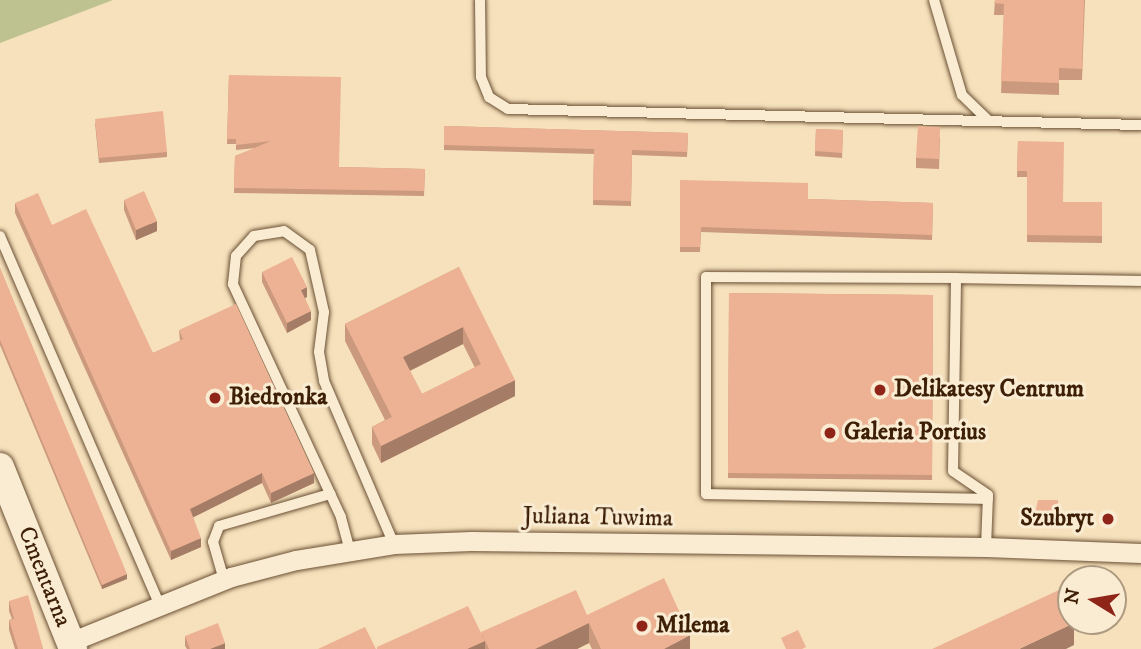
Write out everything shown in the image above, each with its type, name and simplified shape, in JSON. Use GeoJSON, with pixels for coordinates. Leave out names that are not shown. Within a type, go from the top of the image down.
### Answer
{"type":"FeatureCollection","features":[{"type":"Feature","properties":{"kind":"street","name":"Cmentarna"},"geometry":{"type":"LineString","coordinates":[[0,467],[71,645]]}},
{"type":"Feature","properties":{"kind":"street","name":"Juliana Tuwima"},"geometry":{"type":"LineString","coordinates":[[71,645],[224,580],[296,560],[394,544],[986,547],[1141,553]]}},
{"type":"Feature","properties":{"kind":"lane"},"geometry":{"type":"LineString","coordinates":[[480,0],[481,77],[489,97],[508,109],[958,122],[987,119],[1141,125]]}},
{"type":"Feature","properties":{"kind":"lane"},"geometry":{"type":"LineString","coordinates":[[934,0],[962,95],[987,119]]}},
{"type":"Feature","properties":{"kind":"lane"},"geometry":{"type":"LineString","coordinates":[[350,551],[330,494],[233,284],[236,256],[254,236],[285,231],[310,250],[324,312],[319,352],[324,381],[394,544]]}},
{"type":"Feature","properties":{"kind":"lane"},"geometry":{"type":"LineString","coordinates":[[0,236],[160,606]]}},
{"type":"Feature","properties":{"kind":"lane"},"geometry":{"type":"LineString","coordinates":[[988,499],[706,494],[706,277],[1141,281]]}},
{"type":"Feature","properties":{"kind":"lane"},"geometry":{"type":"LineString","coordinates":[[956,278],[953,471],[988,499]]}},
{"type":"Feature","properties":{"kind":"lane"},"geometry":{"type":"LineString","coordinates":[[224,580],[213,542],[219,526],[330,494]]}},
{"type":"Feature","properties":{"kind":"lane"},"geometry":{"type":"LineString","coordinates":[[986,547],[988,499]]}},
{"type":"Feature","properties":{"kind":"green space"},"geometry":{"type":"Polygon","coordinates":[[[0,0],[113,0],[0,43],[0,0]]]}},
{"type":"Feature","properties":{"kind":"building"},"geometry":{"type":"Polygon","coordinates":[[[995,0],[1084,0],[1082,69],[1059,68],[1059,83],[1001,81],[1004,4],[994,3],[995,0]]]}},
{"type":"Feature","properties":{"kind":"building"},"geometry":{"type":"Polygon","coordinates":[[[229,75],[341,77],[339,167],[425,169],[424,191],[234,188],[235,156],[271,141],[236,145],[236,139],[227,139],[229,75]]]}},
{"type":"Feature","properties":{"kind":"building"},"geometry":{"type":"Polygon","coordinates":[[[163,111],[167,152],[99,158],[95,119],[163,111]]]}},
{"type":"Feature","properties":{"kind":"building"},"geometry":{"type":"Polygon","coordinates":[[[444,126],[688,133],[687,152],[632,150],[631,201],[593,200],[594,149],[444,145],[444,126]]]}},
{"type":"Feature","properties":{"kind":"building"},"geometry":{"type":"Polygon","coordinates":[[[918,126],[940,127],[939,159],[916,158],[918,126]]]}},
{"type":"Feature","properties":{"kind":"building"},"geometry":{"type":"Polygon","coordinates":[[[816,129],[843,130],[842,153],[815,151],[816,129]]]}},
{"type":"Feature","properties":{"kind":"building"},"geometry":{"type":"Polygon","coordinates":[[[1018,141],[1064,142],[1063,202],[1102,202],[1102,236],[1027,235],[1027,171],[1017,171],[1018,141]]]}},
{"type":"Feature","properties":{"kind":"building"},"geometry":{"type":"Polygon","coordinates":[[[680,180],[808,183],[808,199],[933,203],[932,235],[701,227],[700,247],[680,247],[680,180]]]}},
{"type":"Feature","properties":{"kind":"building"},"geometry":{"type":"Polygon","coordinates":[[[144,191],[157,221],[136,230],[124,200],[144,191]]]}},
{"type":"Feature","properties":{"kind":"building"},"geometry":{"type":"Polygon","coordinates":[[[38,193],[52,225],[86,209],[153,353],[183,339],[179,330],[236,304],[314,473],[271,493],[262,473],[190,509],[201,538],[171,551],[15,203],[38,193]]]}},
{"type":"Feature","properties":{"kind":"building"},"geometry":{"type":"Polygon","coordinates":[[[292,257],[307,287],[301,290],[311,311],[287,323],[262,272],[292,257]]]}},
{"type":"Feature","properties":{"kind":"building"},"geometry":{"type":"Polygon","coordinates":[[[459,267],[515,380],[381,446],[372,427],[392,417],[345,324],[459,267]],[[463,327],[403,357],[422,394],[481,364],[463,327]]]}},
{"type":"Feature","properties":{"kind":"building"},"geometry":{"type":"Polygon","coordinates":[[[0,268],[127,574],[102,585],[0,340],[0,268]]]}},
{"type":"Feature","properties":{"kind":"building","name":"Galeria Portius"},"geometry":{"type":"Polygon","coordinates":[[[729,293],[933,295],[932,475],[728,473],[729,293]]]}},
{"type":"Feature","properties":{"kind":"building"},"geometry":{"type":"Polygon","coordinates":[[[1038,500],[1058,500],[1057,520],[1034,519],[1038,500]]]}},
{"type":"Feature","properties":{"kind":"building"},"geometry":{"type":"Polygon","coordinates":[[[664,578],[690,635],[664,649],[601,649],[589,623],[535,649],[489,649],[481,632],[576,590],[587,615],[664,578]]]}},
{"type":"Feature","properties":{"kind":"building"},"geometry":{"type":"Polygon","coordinates":[[[1057,591],[1057,631],[1019,649],[932,649],[1057,591]]]}},
{"type":"Feature","properties":{"kind":"building"},"geometry":{"type":"Polygon","coordinates":[[[28,595],[43,648],[41,649],[18,649],[9,620],[14,619],[9,601],[28,595]]]}},
{"type":"Feature","properties":{"kind":"building"},"geometry":{"type":"Polygon","coordinates":[[[468,606],[485,641],[467,649],[377,649],[377,647],[468,606]]]}},
{"type":"Feature","properties":{"kind":"building"},"geometry":{"type":"Polygon","coordinates":[[[218,623],[225,643],[210,649],[190,649],[185,636],[218,623]]]}},
{"type":"Feature","properties":{"kind":"building"},"geometry":{"type":"Polygon","coordinates":[[[365,627],[376,649],[318,649],[365,627]]]}},
{"type":"Feature","properties":{"kind":"building"},"geometry":{"type":"Polygon","coordinates":[[[798,630],[806,647],[786,649],[781,638],[798,630]]]}},
{"type":"Feature","properties":{"kind":"place","name":"Delikatesy Centrum"},"geometry":{"type":"Point","coordinates":[880,390]}},
{"type":"Feature","properties":{"kind":"place","name":"Biedronka"},"geometry":{"type":"Point","coordinates":[215,398]}},
{"type":"Feature","properties":{"kind":"place","name":"Galeria Portius"},"geometry":{"type":"Point","coordinates":[830,433]}},
{"type":"Feature","properties":{"kind":"place","name":"Szubryt"},"geometry":{"type":"Point","coordinates":[1108,519]}},
{"type":"Feature","properties":{"kind":"place","name":"Milema"},"geometry":{"type":"Point","coordinates":[642,626]}}]}
